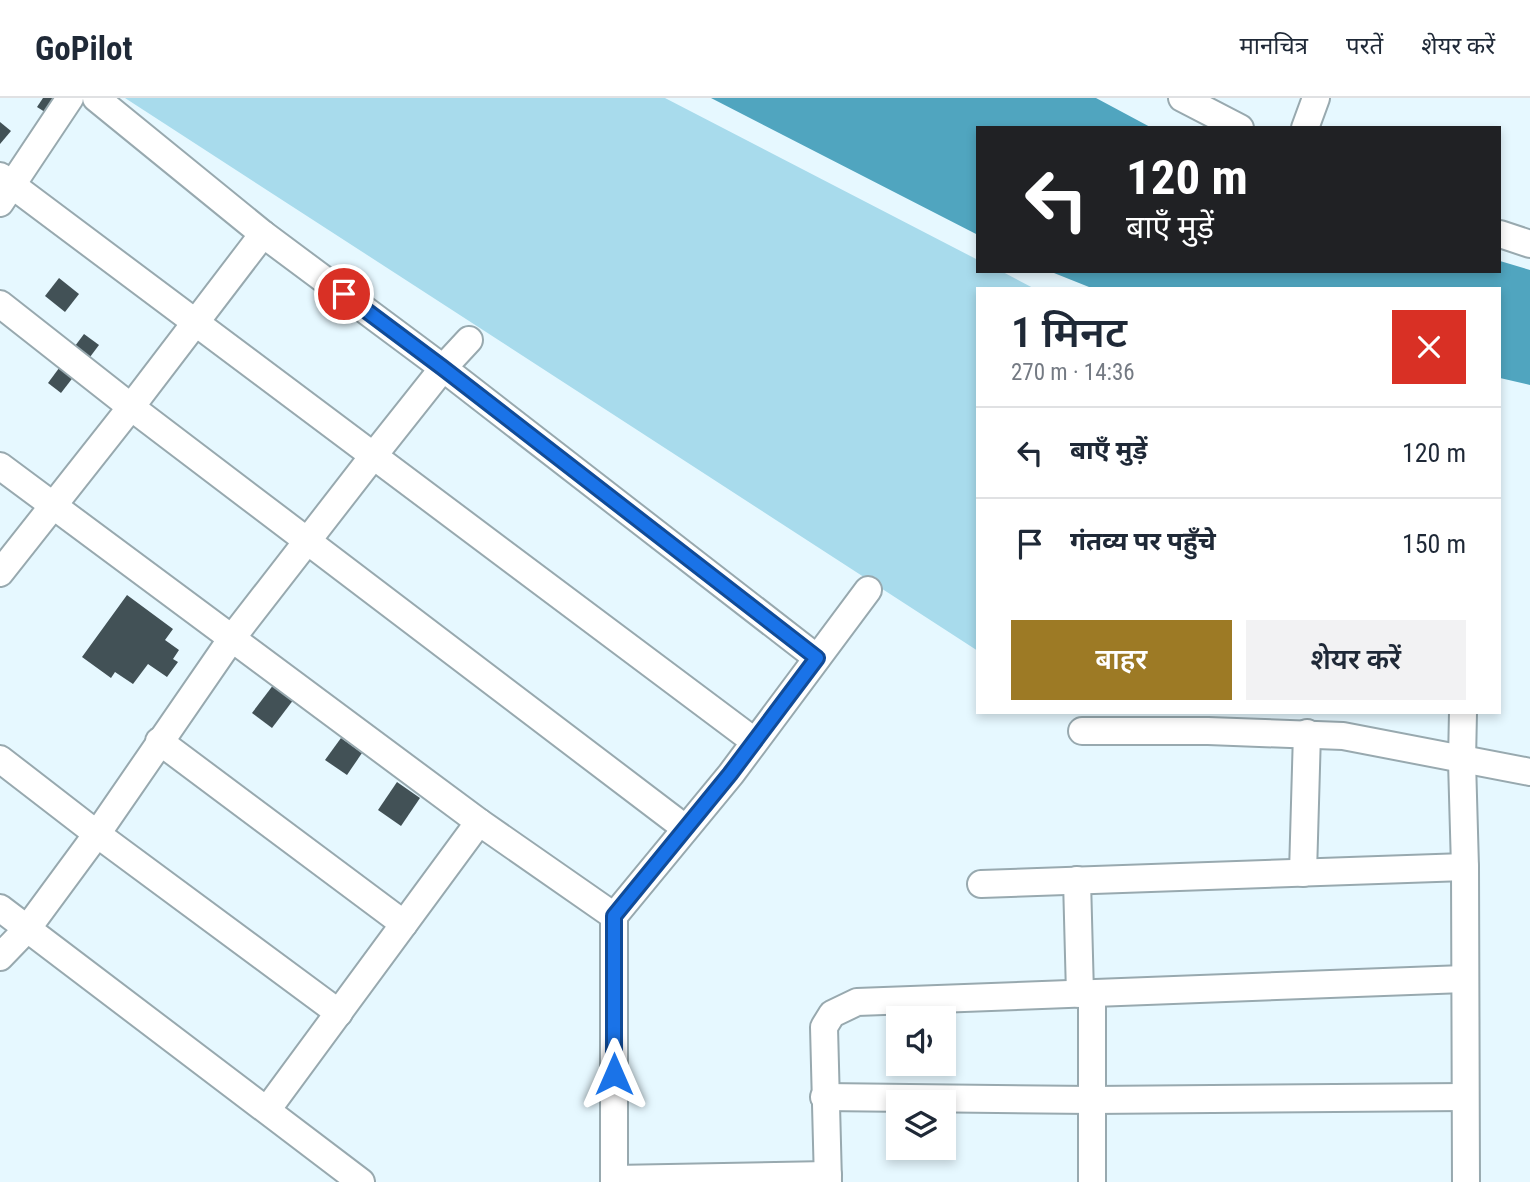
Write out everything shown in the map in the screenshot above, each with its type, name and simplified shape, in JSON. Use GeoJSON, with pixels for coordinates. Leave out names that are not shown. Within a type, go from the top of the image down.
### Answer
{"type":"FeatureCollection","features":[{"type":"Feature","properties":{"kind":"street"},"geometry":{"type":"LineString","coordinates":[[70,98],[4,188],[374,455],[754,741]]}},
{"type":"Feature","properties":{"kind":"street"},"geometry":{"type":"LineString","coordinates":[[96,98],[264,234],[443,368],[817,658]]}},
{"type":"Feature","properties":{"kind":"street"},"geometry":{"type":"LineString","coordinates":[[1182,98],[1236,126]]}},
{"type":"Feature","properties":{"kind":"street"},"geometry":{"type":"LineString","coordinates":[[1306,126],[1316,98]]}},
{"type":"Feature","properties":{"kind":"street"},"geometry":{"type":"LineString","coordinates":[[0,573],[264,234]]}},
{"type":"Feature","properties":{"kind":"street"},"geometry":{"type":"LineString","coordinates":[[1501,234],[1530,244]]}},
{"type":"Feature","properties":{"kind":"street"},"geometry":{"type":"LineString","coordinates":[[0,304],[131,407],[685,828]]}},
{"type":"Feature","properties":{"kind":"street"},"geometry":{"type":"LineString","coordinates":[[0,957],[27,929],[97,834],[232,638],[443,368],[469,340]]}},
{"type":"Feature","properties":{"kind":"street"},"geometry":{"type":"LineString","coordinates":[[0,466],[478,822],[614,916]]}},
{"type":"Feature","properties":{"kind":"street"},"geometry":{"type":"LineString","coordinates":[[868,590],[730,774],[614,916],[614,1180],[828,1179],[824,1027],[832,1014],[857,1003],[1464,979]]}},
{"type":"Feature","properties":{"kind":"street"},"geometry":{"type":"LineString","coordinates":[[1463,714],[1466,1182]]}},
{"type":"Feature","properties":{"kind":"street"},"geometry":{"type":"LineString","coordinates":[[1082,731],[1307,733],[1364,740],[1530,772]]}},
{"type":"Feature","properties":{"kind":"street"},"geometry":{"type":"LineString","coordinates":[[1303,873],[1307,733]]}},
{"type":"Feature","properties":{"kind":"street"},"geometry":{"type":"LineString","coordinates":[[159,741],[404,924]]}},
{"type":"Feature","properties":{"kind":"street"},"geometry":{"type":"LineString","coordinates":[[0,759],[339,1013]]}},
{"type":"Feature","properties":{"kind":"street"},"geometry":{"type":"LineString","coordinates":[[267,1110],[478,822]]}},
{"type":"Feature","properties":{"kind":"street"},"geometry":{"type":"LineString","coordinates":[[981,884],[1465,867]]}},
{"type":"Feature","properties":{"kind":"street"},"geometry":{"type":"LineString","coordinates":[[1077,880],[1092,1100],[1092,1182]]}},
{"type":"Feature","properties":{"kind":"street"},"geometry":{"type":"LineString","coordinates":[[0,908],[361,1182]]}},
{"type":"Feature","properties":{"kind":"street"},"geometry":{"type":"LineString","coordinates":[[824,1097],[1092,1100],[1465,1097]]}},
{"type":"Feature","properties":{"kind":"shaded area"},"geometry":{"type":"Polygon","coordinates":[[[125,98],[665,98],[976,259],[976,273],[1005,273],[1031,287],[976,287],[976,650],[125,98]]]}},
{"type":"Feature","properties":{"kind":"shaded area"},"geometry":{"type":"Polygon","coordinates":[[[711,98],[1096,98],[1148,126],[976,126],[976,234],[711,98]]]}},
{"type":"Feature","properties":{"kind":"shaded area"},"geometry":{"type":"Polygon","coordinates":[[[1501,261],[1530,270],[1530,385],[1501,378],[1501,287],[1089,287],[1054,273],[1501,273],[1501,261]]]}},
{"type":"Feature","properties":{"kind":"building"},"geometry":{"type":"Polygon","coordinates":[[[43,98],[70,98],[56,119],[37,107],[43,98]]]}},
{"type":"Feature","properties":{"kind":"building"},"geometry":{"type":"Polygon","coordinates":[[[0,122],[11,131],[0,144],[0,122]]]}},
{"type":"Feature","properties":{"kind":"building"},"geometry":{"type":"Polygon","coordinates":[[[59,278],[79,294],[65,312],[45,296],[59,278]]]}},
{"type":"Feature","properties":{"kind":"building"},"geometry":{"type":"Polygon","coordinates":[[[84,334],[99,345],[84,365],[69,354],[84,334]]]}},
{"type":"Feature","properties":{"kind":"building"},"geometry":{"type":"Polygon","coordinates":[[[65,360],[78,371],[61,393],[48,383],[65,360]]]}},
{"type":"Feature","properties":{"kind":"building"},"geometry":{"type":"Polygon","coordinates":[[[127,595],[173,629],[165,640],[179,650],[173,659],[178,662],[167,677],[148,664],[133,684],[115,672],[111,678],[82,657],[127,595]]]}},
{"type":"Feature","properties":{"kind":"building"},"geometry":{"type":"Polygon","coordinates":[[[274,684],[294,699],[272,728],[252,713],[274,684]]]}},
{"type":"Feature","properties":{"kind":"building"},"geometry":{"type":"Polygon","coordinates":[[[341,738],[362,753],[347,775],[325,760],[341,738]]]}},
{"type":"Feature","properties":{"kind":"building"},"geometry":{"type":"Polygon","coordinates":[[[397,782],[420,798],[401,826],[378,810],[397,782]]]}},
{"type":"Feature","properties":{"kind":"route"},"geometry":{"type":"LineString","coordinates":[[344,294],[817,658],[730,774],[614,916],[614,1074]]}}]}
